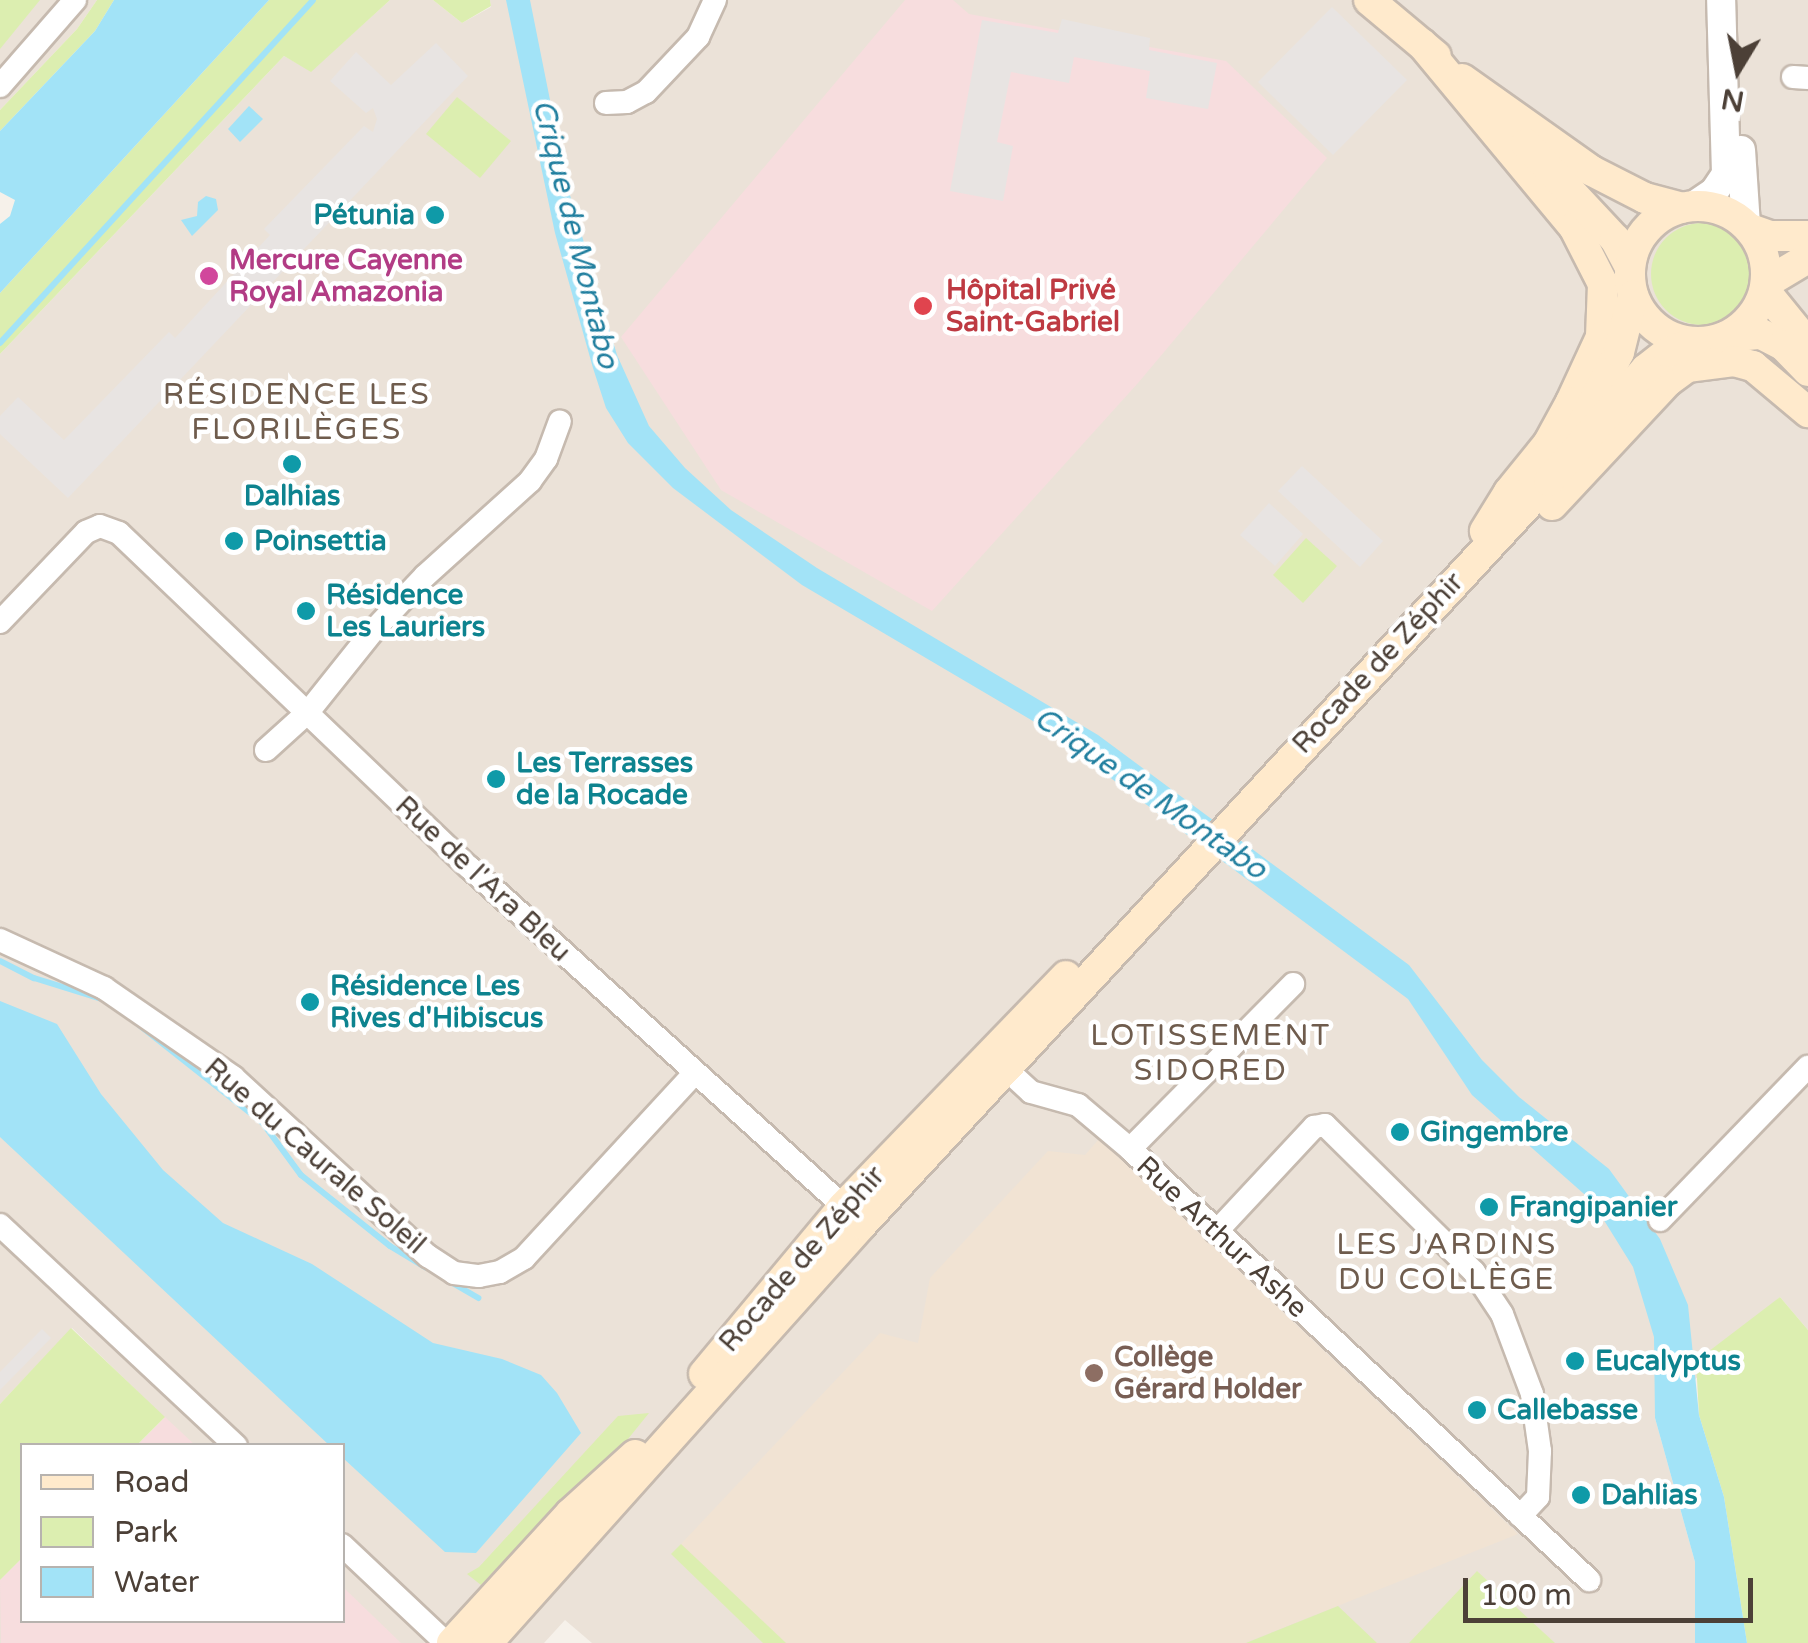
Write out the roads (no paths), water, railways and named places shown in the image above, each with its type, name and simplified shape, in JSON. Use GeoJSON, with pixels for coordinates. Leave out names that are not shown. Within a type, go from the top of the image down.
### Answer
{"type":"FeatureCollection","features":[{"type":"Feature","properties":{"kind":"main road"},"geometry":{"type":"LineString","coordinates":[[1369,0],[1462,79],[1616,239],[1650,323],[1663,333],[1694,342],[1761,334],[1783,345],[1808,371]]}},
{"type":"Feature","properties":{"kind":"main road"},"geometry":{"type":"LineString","coordinates":[[1422,44],[1574,227],[1603,284],[1606,309],[1601,337],[1556,430],[1509,492],[1456,581]]}},
{"type":"Feature","properties":{"kind":"main road"},"geometry":{"type":"LineString","coordinates":[[1462,79],[1592,171],[1645,198],[1722,210],[1770,236],[1808,236]]}},
{"type":"Feature","properties":{"kind":"main road"},"geometry":{"type":"LineString","coordinates":[[1631,282],[1646,229],[1688,207]]}},
{"type":"Feature","properties":{"kind":"main road"},"geometry":{"type":"LineString","coordinates":[[1725,337],[1756,310],[1766,287],[1762,249],[1748,227]]}},
{"type":"Feature","properties":{"kind":"main road"},"geometry":{"type":"LineString","coordinates":[[1766,287],[1808,258]]}},
{"type":"Feature","properties":{"kind":"main road","name":"Rocade de Zéphir"},"geometry":{"type":"LineString","coordinates":[[1549,481],[1619,352],[1631,282]]}},
{"type":"Feature","properties":{"kind":"main road"},"geometry":{"type":"LineString","coordinates":[[1766,287],[1808,344]]}},
{"type":"Feature","properties":{"kind":"main road","name":"Rocade de Zéphir"},"geometry":{"type":"LineString","coordinates":[[449,1643],[570,1514],[628,1462],[853,1215],[1006,1067],[1072,970],[1169,891],[1549,481],[1646,370],[1668,352],[1694,342]]}},
{"type":"Feature","properties":{"kind":"main road"},"geometry":{"type":"LineString","coordinates":[[1456,581],[1486,564],[1542,514],[1687,367],[1734,362],[1753,366],[1808,412]]}},
{"type":"Feature","properties":{"kind":"main road","name":"Rocade de Zéphir"},"geometry":{"type":"LineString","coordinates":[[486,1643],[853,1215]]}},
{"type":"Feature","properties":{"kind":"street"},"geometry":{"type":"LineString","coordinates":[[0,86],[74,0]]}},
{"type":"Feature","properties":{"kind":"street"},"geometry":{"type":"LineString","coordinates":[[606,103],[627,102],[646,92],[698,37],[715,0]]}},
{"type":"Feature","properties":{"kind":"street"},"geometry":{"type":"LineString","coordinates":[[1688,207],[1714,192],[1726,174],[1721,0]]}},
{"type":"Feature","properties":{"kind":"street"},"geometry":{"type":"LineString","coordinates":[[1722,45],[1740,134],[1748,227]]}},
{"type":"Feature","properties":{"kind":"street"},"geometry":{"type":"LineString","coordinates":[[266,750],[309,712],[399,604],[530,481],[546,459],[560,421]]}},
{"type":"Feature","properties":{"kind":"street","name":"Rue de l'Ara Bleu"},"geometry":{"type":"LineString","coordinates":[[0,622],[86,532],[100,526],[110,528],[694,1076],[853,1215]]}},
{"type":"Feature","properties":{"kind":"street","name":"Rue du Caurale Soleil"},"geometry":{"type":"LineString","coordinates":[[0,940],[104,988],[233,1077],[428,1256],[454,1272],[490,1274],[524,1258],[694,1076]]}},
{"type":"Feature","properties":{"kind":"street"},"geometry":{"type":"LineString","coordinates":[[1130,1150],[1293,984]]}},
{"type":"Feature","properties":{"kind":"street","name":"Rue Arthur Ashe"},"geometry":{"type":"LineString","coordinates":[[1006,1067],[1031,1092],[1078,1104],[1589,1580]]}},
{"type":"Feature","properties":{"kind":"street"},"geometry":{"type":"LineString","coordinates":[[1660,1220],[1808,1068]]}},
{"type":"Feature","properties":{"kind":"street"},"geometry":{"type":"LineString","coordinates":[[1216,1232],[1314,1127],[1324,1125],[1474,1272],[1502,1314],[1532,1394],[1540,1451],[1538,1497],[1520,1516]]}},
{"type":"Feature","properties":{"kind":"street"},"geometry":{"type":"LineString","coordinates":[[0,1225],[233,1443]]}},
{"type":"Feature","properties":{"kind":"street"},"geometry":{"type":"LineString","coordinates":[[345,1548],[449,1643]]}},
{"type":"Feature","properties":{"kind":"water"},"geometry":{"type":"Polygon","coordinates":[[[114,0],[269,0],[0,293],[0,224],[10,216],[15,200],[0,192],[0,131],[95,31],[114,0]]]}},
{"type":"Feature","properties":{"kind":"water","name":"Crique de Montabo"},"geometry":{"type":"Polygon","coordinates":[[[506,0],[530,0],[567,185],[617,355],[649,426],[685,468],[731,510],[817,568],[1098,735],[1409,965],[1482,1060],[1519,1097],[1609,1169],[1660,1239],[1688,1305],[1699,1415],[1724,1497],[1747,1643],[1695,1643],[1695,1562],[1655,1418],[1654,1337],[1633,1267],[1592,1201],[1472,1095],[1408,999],[1038,724],[802,585],[673,488],[628,443],[606,408],[555,233],[506,0]]]}},
{"type":"Feature","properties":{"kind":"water"},"geometry":{"type":"Polygon","coordinates":[[[249,106],[263,119],[240,142],[228,129],[249,106]]]}},
{"type":"Feature","properties":{"kind":"water"},"geometry":{"type":"Polygon","coordinates":[[[206,196],[216,199],[218,210],[192,236],[181,220],[197,216],[198,202],[206,196]]]}},
{"type":"Feature","properties":{"kind":"water"},"geometry":{"type":"Polygon","coordinates":[[[0,1001],[57,1024],[101,1094],[163,1170],[223,1223],[312,1264],[433,1343],[502,1359],[541,1375],[581,1433],[476,1553],[445,1552],[345,1460],[345,1443],[327,1443],[0,1137],[0,1001]]]}},
{"type":"Feature","properties":{"kind":"waterway"},"geometry":{"type":"LineString","coordinates":[[0,343],[313,0]]}},
{"type":"Feature","properties":{"kind":"waterway"},"geometry":{"type":"LineString","coordinates":[[0,961],[34,978],[105,1000]]}},
{"type":"Feature","properties":{"kind":"waterway"},"geometry":{"type":"LineString","coordinates":[[139,1025],[262,1122],[301,1175],[390,1246],[425,1267]]}},
{"type":"Feature","properties":{"kind":"waterway"},"geometry":{"type":"LineString","coordinates":[[449,1281],[478,1298]]}},
{"type":"Feature","properties":{"kind":"place","name":"Pétunia"},"geometry":{"type":"Point","coordinates":[435,215]}},
{"type":"Feature","properties":{"kind":"place","name":"Mercure Cayenne Royal Amazonia"},"geometry":{"type":"Point","coordinates":[209,276]}},
{"type":"Feature","properties":{"kind":"place","name":"Hôpital Privé Saint-Gabriel"},"geometry":{"type":"Point","coordinates":[923,306]}},
{"type":"Feature","properties":{"kind":"place","name":"Dalhias"},"geometry":{"type":"Point","coordinates":[292,464]}},
{"type":"Feature","properties":{"kind":"place","name":"Poinsettia"},"geometry":{"type":"Point","coordinates":[234,541]}},
{"type":"Feature","properties":{"kind":"place","name":"Résidence Les Lauriers"},"geometry":{"type":"Point","coordinates":[306,611]}},
{"type":"Feature","properties":{"kind":"place","name":"Les Terrasses de la Rocade"},"geometry":{"type":"Point","coordinates":[496,779]}},
{"type":"Feature","properties":{"kind":"place","name":"Résidence Les Rives d'Hibiscus"},"geometry":{"type":"Point","coordinates":[310,1002]}},
{"type":"Feature","properties":{"kind":"place","name":"Gingembre"},"geometry":{"type":"Point","coordinates":[1400,1132]}},
{"type":"Feature","properties":{"kind":"place","name":"Frangipanier"},"geometry":{"type":"Point","coordinates":[1489,1207]}},
{"type":"Feature","properties":{"kind":"place","name":"Eucalyptus"},"geometry":{"type":"Point","coordinates":[1575,1361]}},
{"type":"Feature","properties":{"kind":"place","name":"Collège Gérard Holder"},"geometry":{"type":"Point","coordinates":[1094,1373]}},
{"type":"Feature","properties":{"kind":"place","name":"Callebasse"},"geometry":{"type":"Point","coordinates":[1477,1410]}},
{"type":"Feature","properties":{"kind":"place","name":"Dahlias"},"geometry":{"type":"Point","coordinates":[1581,1495]}},
{"type":"Feature","properties":{"kind":"district","name":"RÉSIDENCE LES FLORILÈGES"},"geometry":{"type":"Point","coordinates":[297,412]}},
{"type":"Feature","properties":{"kind":"district","name":"LOTISSEMENT SIDORED"},"geometry":{"type":"Point","coordinates":[1211,1053]}},
{"type":"Feature","properties":{"kind":"district","name":"LES JARDINS DU COLLÈGE"},"geometry":{"type":"Point","coordinates":[1447,1262]}}]}
